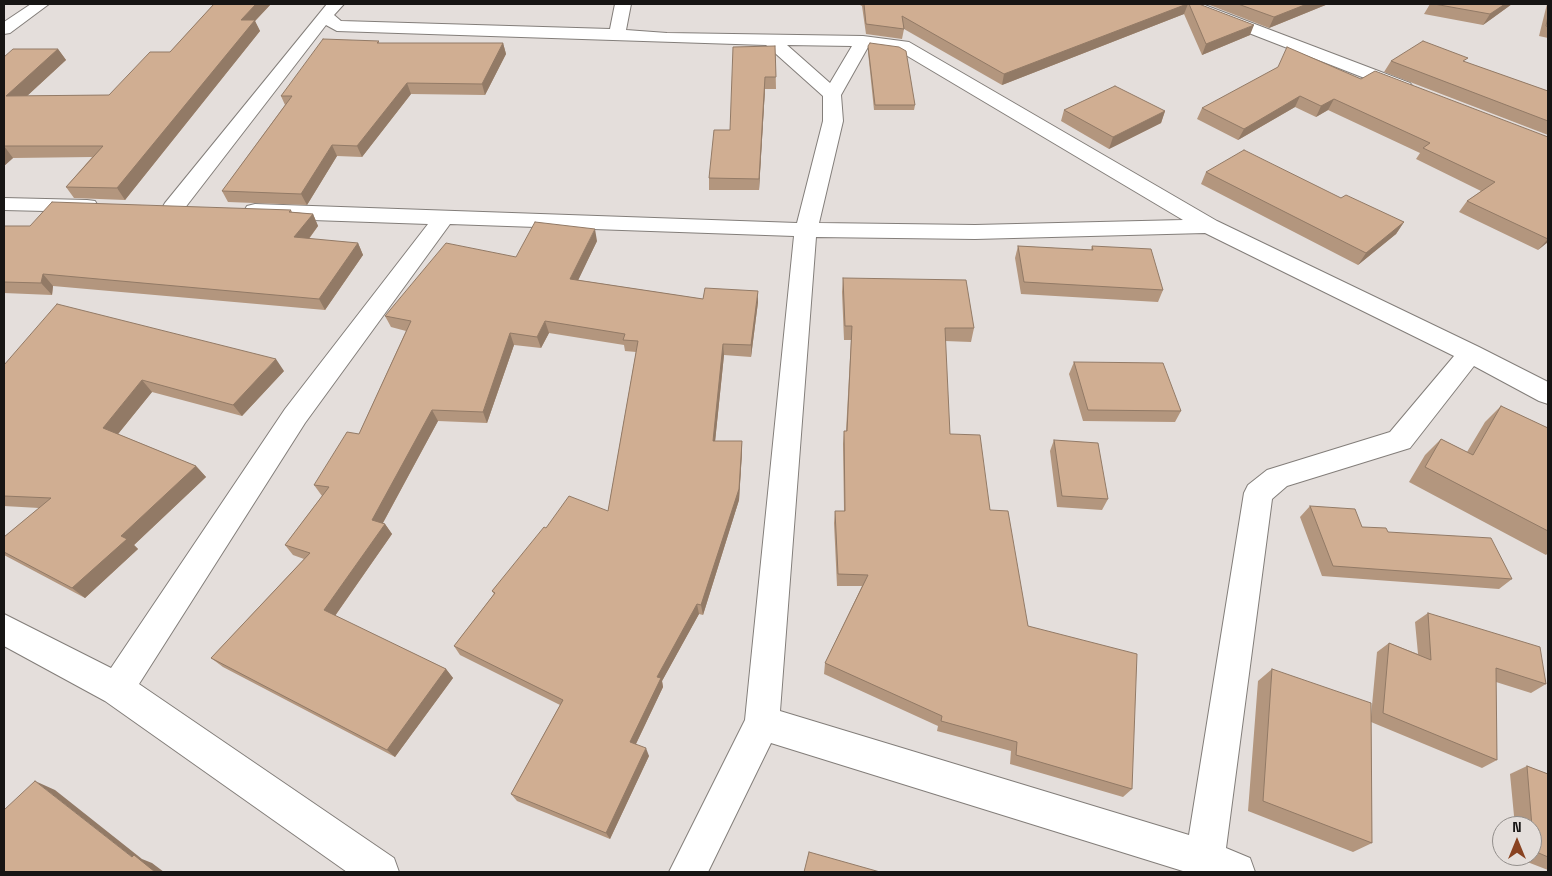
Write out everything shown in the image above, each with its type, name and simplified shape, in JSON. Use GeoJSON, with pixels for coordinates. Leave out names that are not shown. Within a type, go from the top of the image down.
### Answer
{"type":"FeatureCollection","features":[{"type":"Feature","properties":{"kind":"street"},"geometry":{"type":"LineString","coordinates":[[4,29],[41,4]]}},
{"type":"Feature","properties":{"kind":"street"},"geometry":{"type":"LineString","coordinates":[[617,34],[623,4]]}},
{"type":"Feature","properties":{"kind":"street"},"geometry":{"type":"LineString","coordinates":[[1188,4],[1419,93]]}},
{"type":"Feature","properties":{"kind":"street"},"geometry":{"type":"LineString","coordinates":[[202,209],[163,208],[330,10],[337,26],[350,27],[617,34],[667,38],[863,41],[903,46],[1209,226],[1470,353],[1548,394]]}},
{"type":"Feature","properties":{"kind":"street"},"geometry":{"type":"LineString","coordinates":[[770,39],[832,95]]}},
{"type":"Feature","properties":{"kind":"street"},"geometry":{"type":"LineString","coordinates":[[688,872],[762,723],[806,230],[833,121],[832,95],[863,41]]}},
{"type":"Feature","properties":{"kind":"street"},"geometry":{"type":"LineString","coordinates":[[4,204],[103,206]]}},
{"type":"Feature","properties":{"kind":"street"},"geometry":{"type":"LineString","coordinates":[[231,210],[806,230],[975,232],[1209,226]]}},
{"type":"Feature","properties":{"kind":"street"},"geometry":{"type":"LineString","coordinates":[[117,689],[295,416],[444,217]]}},
{"type":"Feature","properties":{"kind":"street"},"geometry":{"type":"LineString","coordinates":[[762,723],[1220,865],[1258,493],[1277,478],[1400,440],[1470,353]]}},
{"type":"Feature","properties":{"kind":"street"},"geometry":{"type":"LineString","coordinates":[[4,629],[117,689],[380,872]]}},
{"type":"Feature","properties":{"kind":"building"},"geometry":{"type":"Polygon","coordinates":[[[214,4],[256,4],[241,20],[255,20],[117,188],[66,187],[103,146],[4,146],[4,57],[13,49],[58,49],[6,96],[109,95],[150,52],[170,52],[214,4]]]}},
{"type":"Feature","properties":{"kind":"building"},"geometry":{"type":"Polygon","coordinates":[[[864,4],[1187,4],[1004,74],[902,16],[904,29],[866,24],[864,4]]]}},
{"type":"Feature","properties":{"kind":"building"},"geometry":{"type":"Polygon","coordinates":[[[1189,4],[1199,4],[1254,25],[1206,44],[1189,4]]]}},
{"type":"Feature","properties":{"kind":"building"},"geometry":{"type":"Polygon","coordinates":[[[1238,4],[1307,4],[1274,17],[1238,4]]]}},
{"type":"Feature","properties":{"kind":"building"},"geometry":{"type":"Polygon","coordinates":[[[1434,4],[1505,4],[1490,14],[1434,4]]]}},
{"type":"Feature","properties":{"kind":"building"},"geometry":{"type":"Polygon","coordinates":[[[323,39],[379,41],[377,43],[503,43],[482,84],[407,83],[357,146],[332,145],[301,194],[222,191],[292,96],[281,96],[323,39]]]}},
{"type":"Feature","properties":{"kind":"building"},"geometry":{"type":"Polygon","coordinates":[[[1423,41],[1468,58],[1463,61],[1548,91],[1548,121],[1391,61],[1423,41]]]}},
{"type":"Feature","properties":{"kind":"building"},"geometry":{"type":"Polygon","coordinates":[[[870,43],[899,47],[906,51],[915,105],[875,105],[868,46],[870,43]]]}},
{"type":"Feature","properties":{"kind":"building"},"geometry":{"type":"Polygon","coordinates":[[[775,46],[776,77],[765,77],[759,179],[709,178],[714,130],[730,130],[733,47],[775,46]]]}},
{"type":"Feature","properties":{"kind":"building"},"geometry":{"type":"Polygon","coordinates":[[[1287,47],[1361,79],[1375,71],[1548,137],[1548,239],[1467,201],[1495,182],[1423,148],[1430,143],[1334,99],[1321,106],[1300,96],[1244,129],[1202,108],[1278,67],[1287,47]]]}},
{"type":"Feature","properties":{"kind":"building"},"geometry":{"type":"Polygon","coordinates":[[[1115,86],[1165,111],[1113,137],[1064,110],[1115,86]]]}},
{"type":"Feature","properties":{"kind":"building"},"geometry":{"type":"Polygon","coordinates":[[[1244,150],[1341,198],[1346,195],[1404,222],[1366,253],[1206,172],[1244,150]]]}},
{"type":"Feature","properties":{"kind":"building"},"geometry":{"type":"Polygon","coordinates":[[[52,202],[291,210],[289,212],[313,214],[294,237],[358,243],[319,299],[43,274],[41,283],[4,282],[4,226],[30,226],[52,202]]]}},
{"type":"Feature","properties":{"kind":"building"},"geometry":{"type":"Polygon","coordinates":[[[535,222],[595,229],[570,279],[703,299],[705,288],[758,291],[751,345],[723,344],[713,441],[742,441],[739,489],[701,605],[697,604],[657,677],[661,678],[630,742],[646,748],[606,833],[511,794],[563,700],[454,646],[495,593],[492,591],[544,527],[546,528],[569,496],[608,511],[638,341],[623,340],[625,334],[545,321],[537,337],[510,333],[483,412],[432,410],[372,520],[385,524],[324,610],[446,669],[387,750],[211,658],[310,553],[285,545],[329,487],[314,485],[347,432],[359,434],[411,321],[385,316],[446,243],[516,257],[535,222]]]}},
{"type":"Feature","properties":{"kind":"building"},"geometry":{"type":"Polygon","coordinates":[[[1018,246],[1093,250],[1092,246],[1151,249],[1163,290],[1024,282],[1018,246]]]}},
{"type":"Feature","properties":{"kind":"building"},"geometry":{"type":"Polygon","coordinates":[[[843,278],[966,280],[974,328],[945,328],[950,434],[980,435],[990,510],[1008,511],[1028,626],[1137,654],[1132,789],[1016,755],[1017,742],[941,721],[942,716],[825,663],[868,575],[838,574],[835,511],[845,511],[844,431],[847,431],[852,326],[845,326],[843,278]]]}},
{"type":"Feature","properties":{"kind":"building"},"geometry":{"type":"Polygon","coordinates":[[[57,304],[276,359],[233,405],[142,380],[103,428],[196,466],[121,536],[127,539],[72,588],[4,552],[4,537],[51,498],[4,496],[4,365],[57,304]]]}},
{"type":"Feature","properties":{"kind":"building"},"geometry":{"type":"Polygon","coordinates":[[[1074,362],[1163,363],[1181,411],[1088,410],[1074,362]]]}},
{"type":"Feature","properties":{"kind":"building"},"geometry":{"type":"Polygon","coordinates":[[[1501,406],[1548,428],[1548,531],[1425,467],[1441,439],[1473,455],[1501,406]]]}},
{"type":"Feature","properties":{"kind":"building"},"geometry":{"type":"Polygon","coordinates":[[[1054,440],[1098,443],[1108,499],[1062,496],[1054,440]]]}},
{"type":"Feature","properties":{"kind":"building"},"geometry":{"type":"Polygon","coordinates":[[[1310,506],[1355,509],[1362,527],[1386,528],[1388,532],[1491,538],[1512,579],[1333,566],[1310,506]]]}},
{"type":"Feature","properties":{"kind":"building"},"geometry":{"type":"Polygon","coordinates":[[[1428,613],[1540,647],[1546,684],[1496,668],[1497,760],[1383,713],[1389,643],[1431,660],[1428,613]]]}},
{"type":"Feature","properties":{"kind":"building"},"geometry":{"type":"Polygon","coordinates":[[[1272,669],[1371,703],[1372,843],[1263,801],[1272,669]]]}},
{"type":"Feature","properties":{"kind":"building"},"geometry":{"type":"Polygon","coordinates":[[[1527,766],[1548,774],[1548,857],[1542,854],[1542,816],[1531,816],[1527,766]]]}},
{"type":"Feature","properties":{"kind":"building"},"geometry":{"type":"Polygon","coordinates":[[[35,781],[132,857],[134,855],[155,872],[4,872],[4,810],[35,781]]]}},
{"type":"Feature","properties":{"kind":"building"},"geometry":{"type":"Polygon","coordinates":[[[809,852],[880,872],[804,872],[809,852]]]}}]}
